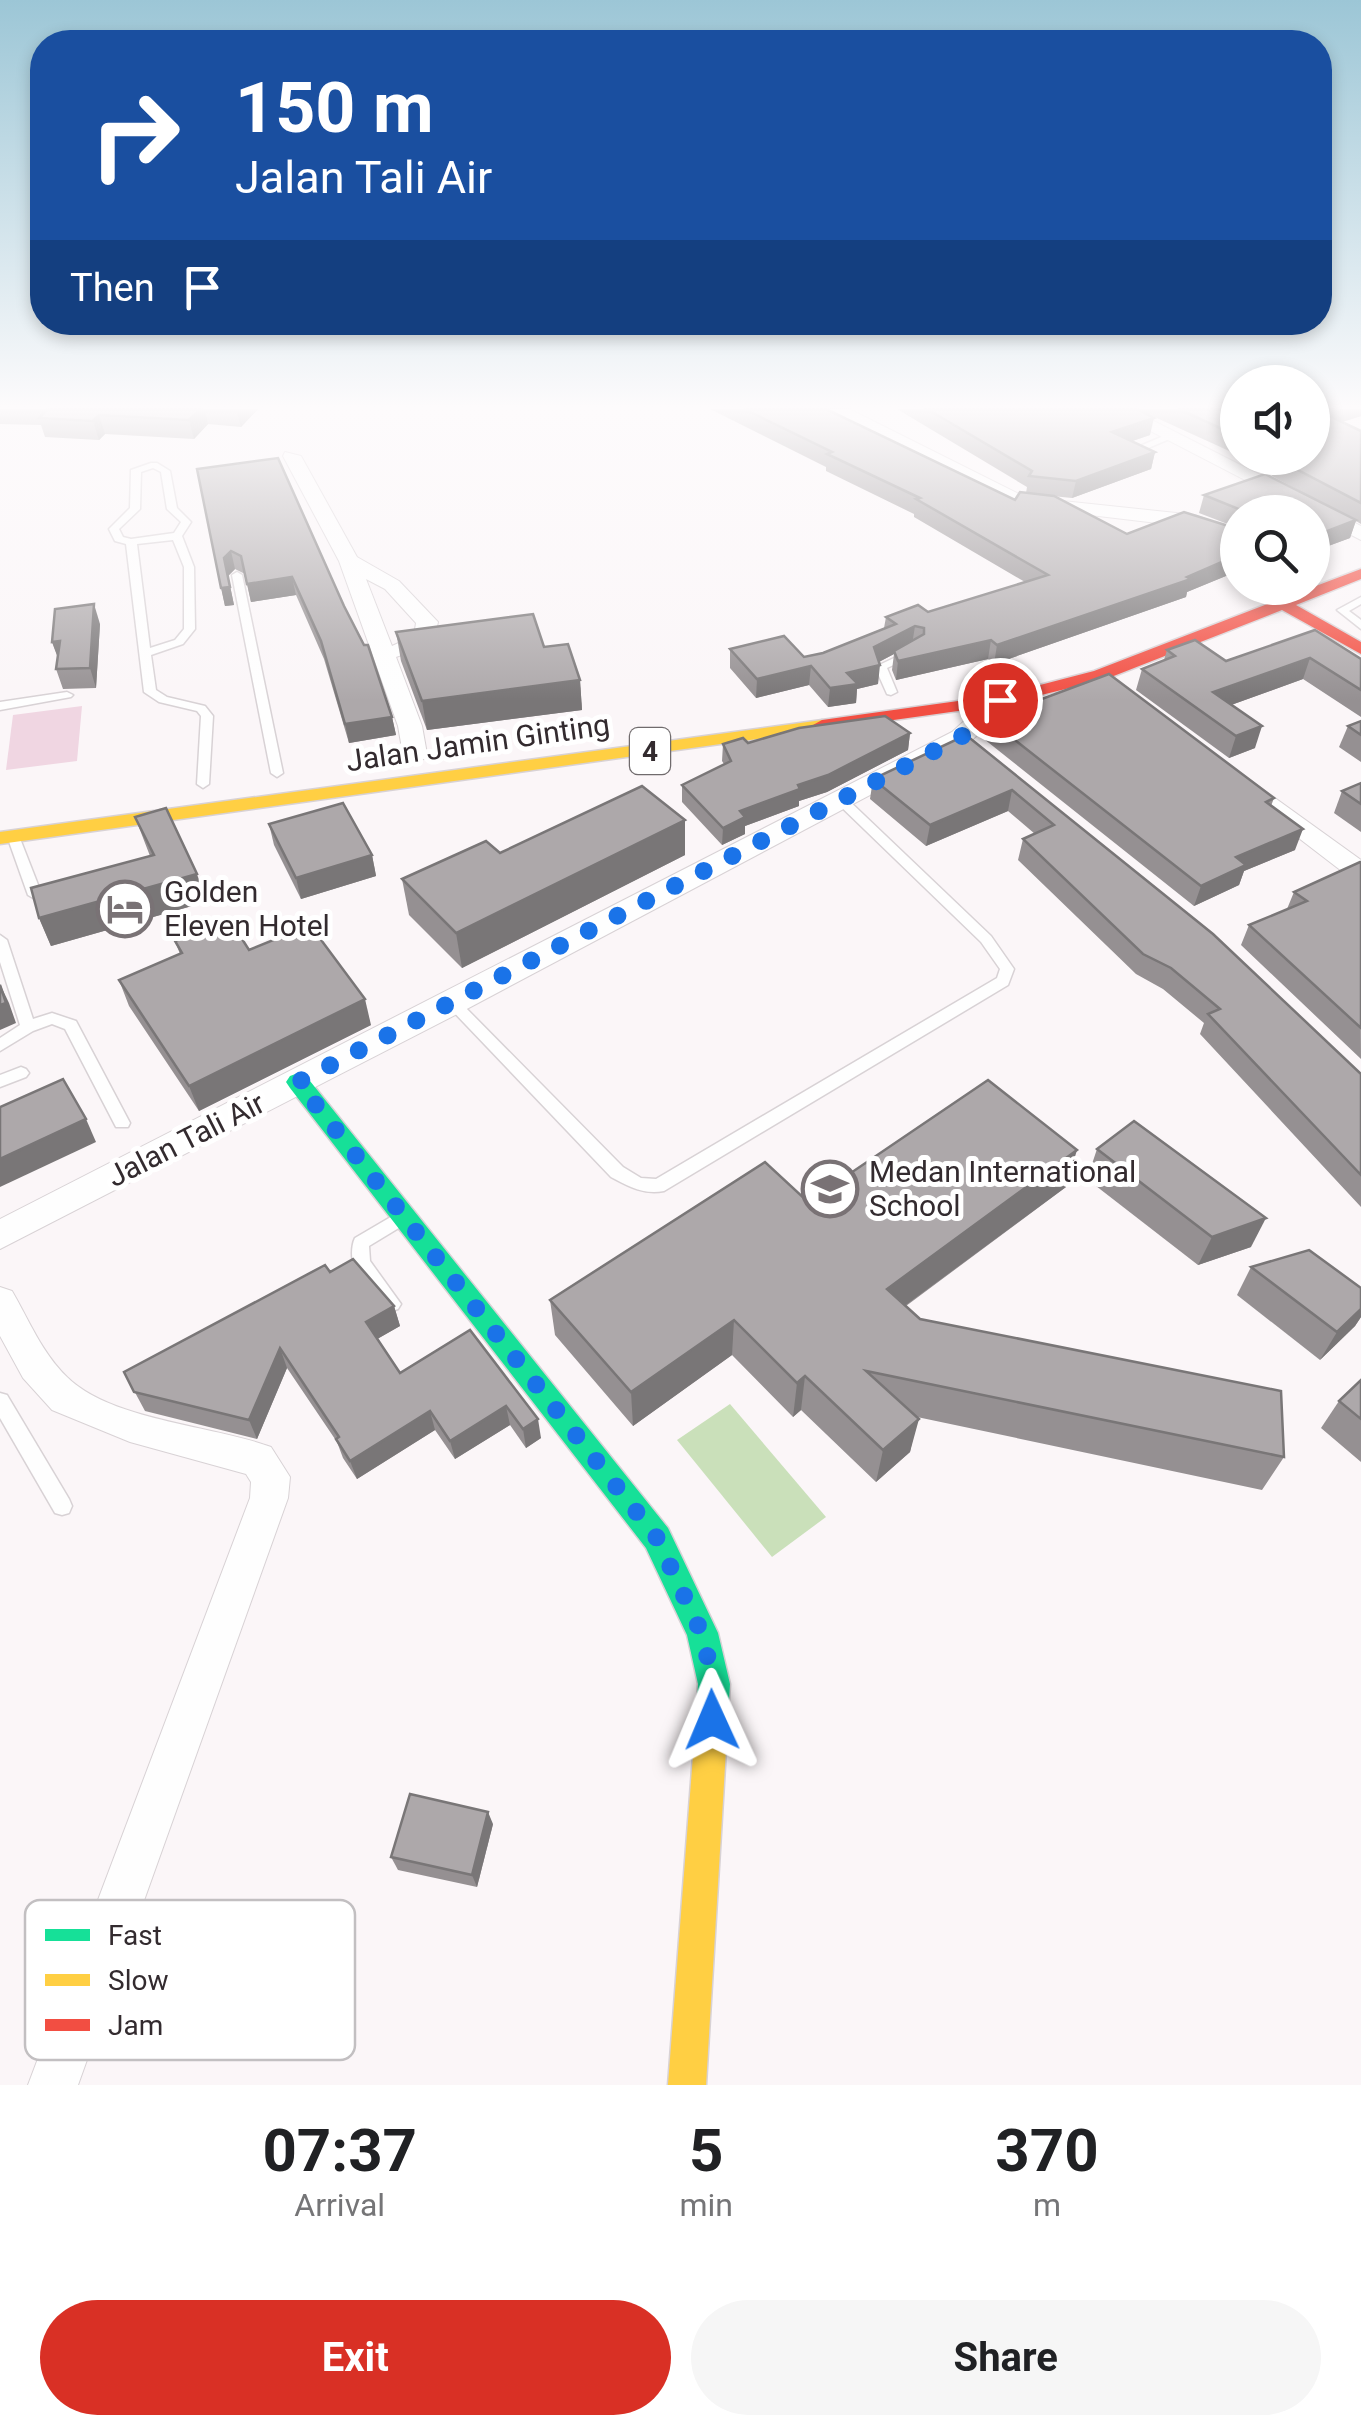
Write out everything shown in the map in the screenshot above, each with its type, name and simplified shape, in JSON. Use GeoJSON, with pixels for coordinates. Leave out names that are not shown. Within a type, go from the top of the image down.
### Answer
{"type":"FeatureCollection","features":[{"type":"Feature","properties":{"kind":"main road","name":"Jalan Jamin Ginting"},"geometry":{"type":"LineString","coordinates":[[1330,586],[1361,574]]}},
{"type":"Feature","properties":{"kind":"main road","name":"Jalan Jamin Ginting"},"geometry":{"type":"LineString","coordinates":[[6,837],[1000,700],[1100,675],[1281,605]]}},
{"type":"Feature","properties":{"kind":"main road"},"geometry":{"type":"LineString","coordinates":[[1289,605],[1361,649]]}},
{"type":"Feature","properties":{"kind":"main road"},"geometry":{"type":"LineString","coordinates":[[751,710],[964,681]]}},
{"type":"Feature","properties":{"kind":"main road"},"geometry":{"type":"LineString","coordinates":[[298,1082],[657,1538],[702,1634],[714,1684],[688,2085]]}},
{"type":"Feature","properties":{"kind":"street"},"geometry":{"type":"LineString","coordinates":[[319,506],[349,561],[410,726],[415,754]]}},
{"type":"Feature","properties":{"kind":"street"},"geometry":{"type":"LineString","coordinates":[[1060,506],[1195,521],[1220,531]]}},
{"type":"Feature","properties":{"kind":"street"},"geometry":{"type":"LineString","coordinates":[[1306,506],[1361,534]]}},
{"type":"Feature","properties":{"kind":"street"},"geometry":{"type":"LineString","coordinates":[[349,561],[392,586],[428,622],[424,639],[384,656]]}},
{"type":"Feature","properties":{"kind":"street"},"geometry":{"type":"LineString","coordinates":[[1100,675],[1131,698]]}},
{"type":"Feature","properties":{"kind":"street","name":"Jalan Tali Air"},"geometry":{"type":"LineString","coordinates":[[0,1235],[454,1004],[839,798],[968,743],[1000,700]]}},
{"type":"Feature","properties":{"kind":"street"},"geometry":{"type":"LineString","coordinates":[[1223,768],[1361,873]]}},
{"type":"Feature","properties":{"kind":"street"},"geometry":{"type":"LineString","coordinates":[[0,1302],[42,1374],[64,1397],[118,1418],[258,1460],[271,1477],[269,1498],[122,1900]]}},
{"type":"Feature","properties":{"kind":"street"},"geometry":{"type":"LineString","coordinates":[[53,2085],[62,2060]]}},
{"type":"Feature","properties":{"kind":"lane"},"geometry":{"type":"LineString","coordinates":[[132,506],[132,514],[114,528],[119,539],[131,542],[177,536],[186,522],[171,506]]}},
{"type":"Feature","properties":{"kind":"lane"},"geometry":{"type":"LineString","coordinates":[[144,653],[179,642],[190,629],[189,567],[177,536]]}},
{"type":"Feature","properties":{"kind":"lane"},"geometry":{"type":"LineString","coordinates":[[131,542],[153,696],[202,708],[208,716],[203,784]]}},
{"type":"Feature","properties":{"kind":"lane"},"geometry":{"type":"LineString","coordinates":[[237,575],[277,773]]}},
{"type":"Feature","properties":{"kind":"lane"},"geometry":{"type":"LineString","coordinates":[[1361,600],[1342,610],[1361,626]]}},
{"type":"Feature","properties":{"kind":"lane"},"geometry":{"type":"LineString","coordinates":[[892,692],[881,667],[914,651]]}},
{"type":"Feature","properties":{"kind":"lane"},"geometry":{"type":"LineString","coordinates":[[0,706],[67,694]]}},
{"type":"Feature","properties":{"kind":"lane"},"geometry":{"type":"LineString","coordinates":[[454,1004],[617,1172],[638,1184],[658,1186],[1003,981],[1007,969],[986,939],[839,798]]}},
{"type":"Feature","properties":{"kind":"lane"},"geometry":{"type":"LineString","coordinates":[[6,837],[35,895]]}},
{"type":"Feature","properties":{"kind":"lane"},"geometry":{"type":"LineString","coordinates":[[0,940],[28,1027]]}},
{"type":"Feature","properties":{"kind":"lane"},"geometry":{"type":"LineString","coordinates":[[0,1046],[28,1027],[52,1018],[71,1024],[122,1123]]}},
{"type":"Feature","properties":{"kind":"lane"},"geometry":{"type":"LineString","coordinates":[[1,1078],[21,1073]]}},
{"type":"Feature","properties":{"kind":"lane"},"geometry":{"type":"LineString","coordinates":[[392,1304],[361,1262],[361,1243],[405,1216]]}},
{"type":"Feature","properties":{"kind":"lane"},"geometry":{"type":"LineString","coordinates":[[0,1401],[62,1506]]}},
{"type":"Feature","properties":{"kind":"shaded area"},"geometry":{"type":"Polygon","coordinates":[[[82,706],[77,761],[6,770],[13,715],[82,706]]]}},
{"type":"Feature","properties":{"kind":"shaded area"},"geometry":{"type":"Polygon","coordinates":[[[730,1404],[826,1517],[772,1557],[677,1440],[730,1404]]]}},
{"type":"Feature","properties":{"kind":"building"},"geometry":{"type":"Polygon","coordinates":[[[205,506],[300,506],[344,606],[364,645],[368,645],[392,717],[345,724],[321,641],[292,577],[247,584],[241,556],[231,551],[224,558],[230,587],[221,588],[205,506]]]}},
{"type":"Feature","properties":{"kind":"building"},"geometry":{"type":"Polygon","coordinates":[[[929,506],[1074,506],[1127,534],[1184,512],[1220,523],[1220,563],[1187,577],[1191,579],[997,645],[991,640],[898,661],[894,651],[924,634],[924,628],[915,626],[874,647],[880,665],[847,673],[858,684],[830,688],[811,666],[757,679],[730,649],[784,636],[804,657],[896,624],[886,617],[918,605],[928,612],[1048,575],[929,506]]]}},
{"type":"Feature","properties":{"kind":"building"},"geometry":{"type":"Polygon","coordinates":[[[1330,507],[1356,520],[1330,530],[1330,507]]]}},
{"type":"Feature","properties":{"kind":"building"},"geometry":{"type":"Polygon","coordinates":[[[94,604],[90,668],[56,669],[60,641],[52,642],[55,609],[94,604]]]}},
{"type":"Feature","properties":{"kind":"building"},"geometry":{"type":"Polygon","coordinates":[[[533,614],[544,647],[568,644],[580,680],[422,701],[396,632],[533,614]]]}},
{"type":"Feature","properties":{"kind":"building"},"geometry":{"type":"Polygon","coordinates":[[[1315,630],[1361,659],[1361,690],[1310,658],[1213,692],[1262,726],[1236,736],[1142,669],[1175,656],[1167,650],[1195,640],[1226,661],[1315,630]]]}},
{"type":"Feature","properties":{"kind":"building"},"geometry":{"type":"Polygon","coordinates":[[[1109,674],[1274,798],[1266,802],[1303,829],[1236,857],[1246,865],[1201,886],[988,719],[1109,674]]]}},
{"type":"Feature","properties":{"kind":"building"},"geometry":{"type":"Polygon","coordinates":[[[885,716],[910,733],[828,775],[798,785],[800,789],[740,811],[745,817],[723,828],[682,785],[731,761],[723,744],[743,738],[748,743],[799,728],[885,716]]]}},
{"type":"Feature","properties":{"kind":"building"},"geometry":{"type":"Polygon","coordinates":[[[1361,721],[1361,735],[1348,726],[1361,721]]]}},
{"type":"Feature","properties":{"kind":"building"},"geometry":{"type":"Polygon","coordinates":[[[966,735],[1213,934],[1361,1074],[1361,1175],[1208,1014],[1220,1009],[1171,968],[1143,954],[1023,839],[1054,825],[1012,790],[930,825],[873,779],[966,735]]]}},
{"type":"Feature","properties":{"kind":"building"},"geometry":{"type":"Polygon","coordinates":[[[1361,783],[1361,804],[1342,791],[1361,783]]]}},
{"type":"Feature","properties":{"kind":"building"},"geometry":{"type":"Polygon","coordinates":[[[642,786],[685,820],[456,933],[402,879],[486,841],[500,853],[642,786]]]}},
{"type":"Feature","properties":{"kind":"building"},"geometry":{"type":"Polygon","coordinates":[[[343,803],[372,855],[296,878],[269,824],[343,803]]]}},
{"type":"Feature","properties":{"kind":"building"},"geometry":{"type":"Polygon","coordinates":[[[166,808],[197,874],[39,918],[31,888],[154,855],[135,817],[166,808]]]}},
{"type":"Feature","properties":{"kind":"building"},"geometry":{"type":"Polygon","coordinates":[[[1361,862],[1361,1028],[1249,925],[1307,901],[1294,892],[1361,862]]]}},
{"type":"Feature","properties":{"kind":"building"},"geometry":{"type":"Polygon","coordinates":[[[230,920],[249,950],[310,925],[365,999],[189,1086],[119,980],[182,953],[175,941],[230,920]]]}},
{"type":"Feature","properties":{"kind":"building"},"geometry":{"type":"Polygon","coordinates":[[[63,1079],[86,1119],[0,1159],[0,1107],[63,1079]]]}},
{"type":"Feature","properties":{"kind":"building"},"geometry":{"type":"Polygon","coordinates":[[[988,1080],[1077,1150],[887,1289],[920,1319],[1281,1391],[1284,1457],[866,1371],[919,1419],[883,1450],[805,1376],[797,1383],[734,1320],[631,1392],[550,1300],[765,1162],[808,1202],[988,1080]]]}},
{"type":"Feature","properties":{"kind":"building"},"geometry":{"type":"Polygon","coordinates":[[[1134,1121],[1266,1218],[1212,1237],[1097,1149],[1134,1121]]]}},
{"type":"Feature","properties":{"kind":"building"},"geometry":{"type":"Polygon","coordinates":[[[1309,1250],[1361,1288],[1361,1309],[1337,1332],[1251,1267],[1309,1250]]]}},
{"type":"Feature","properties":{"kind":"building"},"geometry":{"type":"Polygon","coordinates":[[[353,1259],[394,1306],[366,1322],[400,1373],[470,1330],[538,1419],[523,1429],[506,1406],[450,1441],[430,1411],[350,1461],[336,1439],[339,1437],[280,1348],[249,1420],[134,1392],[124,1372],[325,1265],[330,1272],[353,1259]]]}},
{"type":"Feature","properties":{"kind":"building"},"geometry":{"type":"Polygon","coordinates":[[[1361,1380],[1361,1419],[1339,1401],[1361,1380]]]}},
{"type":"Feature","properties":{"kind":"building"},"geometry":{"type":"Polygon","coordinates":[[[410,1794],[488,1812],[472,1875],[391,1857],[410,1794]]]}},
{"type":"Feature","properties":{"kind":"traffic: fast"},"geometry":{"type":"LineString","coordinates":[[298,1082],[657,1538],[702,1633],[714,1684],[712,1716]]}},
{"type":"Feature","properties":{"kind":"traffic: slow"},"geometry":{"type":"LineString","coordinates":[[0,838],[822,725]]}},
{"type":"Feature","properties":{"kind":"traffic: slow"},"geometry":{"type":"LineString","coordinates":[[687,2085],[712,1716]]}},
{"type":"Feature","properties":{"kind":"traffic: jam"},"geometry":{"type":"LineString","coordinates":[[822,725],[1001,700],[1100,675],[1361,574]]}},
{"type":"Feature","properties":{"kind":"traffic: jam"},"geometry":{"type":"LineString","coordinates":[[1285,605],[1361,649]]}},
{"type":"Feature","properties":{"kind":"place","name":"Golden Eleven Hotel"},"geometry":{"type":"Point","coordinates":[125,909]}},
{"type":"Feature","properties":{"kind":"place","name":"Medan International School"},"geometry":{"type":"Point","coordinates":[830,1189]}},
{"type":"Feature","properties":{"kind":"route"},"geometry":{"type":"LineString","coordinates":[[712,1720],[714,1684],[702,1634],[657,1538],[298,1082],[961,737],[1000,700]]}}]}
